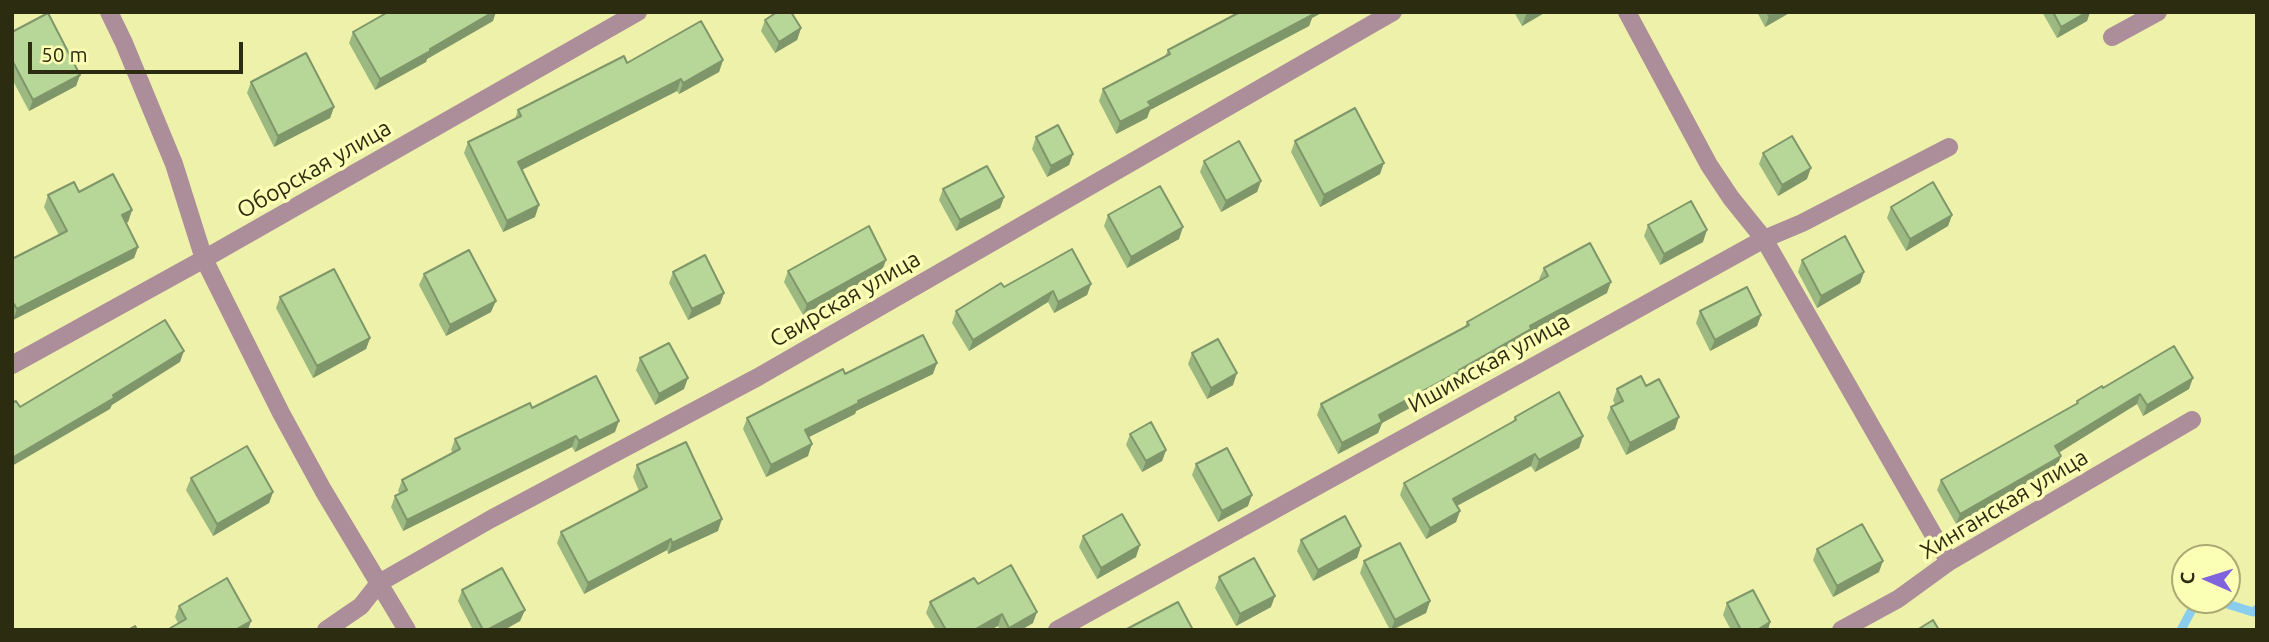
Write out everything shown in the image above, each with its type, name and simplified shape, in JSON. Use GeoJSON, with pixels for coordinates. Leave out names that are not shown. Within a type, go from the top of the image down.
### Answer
{"type":"FeatureCollection","features":[{"type":"Feature","properties":{"kind":"street"},"geometry":{"type":"LineString","coordinates":[[109,12],[174,164],[204,259],[281,413],[407,630]]}},
{"type":"Feature","properties":{"kind":"street","name":"Оборская улица"},"geometry":{"type":"LineString","coordinates":[[12,365],[638,12]]}},
{"type":"Feature","properties":{"kind":"street","name":"Свирская улица"},"geometry":{"type":"LineString","coordinates":[[326,630],[361,606],[379,583],[491,519],[758,377],[1392,12]]}},
{"type":"Feature","properties":{"kind":"street"},"geometry":{"type":"LineString","coordinates":[[1627,12],[1709,165],[1764,239],[1950,562]]}},
{"type":"Feature","properties":{"kind":"street"},"geometry":{"type":"LineString","coordinates":[[2112,37],[2158,12]]}},
{"type":"Feature","properties":{"kind":"street","name":"Ишимская улица"},"geometry":{"type":"LineString","coordinates":[[1057,630],[1764,239],[1802,223],[1949,147]]}},
{"type":"Feature","properties":{"kind":"street","name":"Хинганская улица"},"geometry":{"type":"LineString","coordinates":[[1841,630],[1898,599],[1950,562],[2192,420]]}},
{"type":"Feature","properties":{"kind":"building"},"geometry":{"type":"Polygon","coordinates":[[[388,12],[493,12],[380,79],[353,32],[388,12]]]}},
{"type":"Feature","properties":{"kind":"building"},"geometry":{"type":"Polygon","coordinates":[[[777,12],[791,12],[801,28],[779,42],[765,20],[777,12]]]}},
{"type":"Feature","properties":{"kind":"building"},"geometry":{"type":"Polygon","coordinates":[[[1240,12],[1314,14],[1148,102],[1151,106],[1120,122],[1103,89],[1170,54],[1168,50],[1240,12]]]}},
{"type":"Feature","properties":{"kind":"building"},"geometry":{"type":"Polygon","coordinates":[[[2053,12],[2087,12],[2061,27],[2053,12]]]}},
{"type":"Feature","properties":{"kind":"building"},"geometry":{"type":"Polygon","coordinates":[[[48,13],[80,75],[33,100],[12,60],[12,32],[48,13]]]}},
{"type":"Feature","properties":{"kind":"building"},"geometry":{"type":"Polygon","coordinates":[[[701,21],[723,60],[683,83],[681,79],[518,162],[539,205],[507,221],[468,142],[521,116],[518,110],[624,56],[627,63],[701,21]]]}},
{"type":"Feature","properties":{"kind":"building"},"geometry":{"type":"Polygon","coordinates":[[[306,53],[334,107],[278,136],[251,82],[306,53]]]}},
{"type":"Feature","properties":{"kind":"building"},"geometry":{"type":"Polygon","coordinates":[[[1355,108],[1384,163],[1324,195],[1295,141],[1355,108]]]}},
{"type":"Feature","properties":{"kind":"building"},"geometry":{"type":"Polygon","coordinates":[[[1058,125],[1073,154],[1051,166],[1036,137],[1058,125]]]}},
{"type":"Feature","properties":{"kind":"building"},"geometry":{"type":"Polygon","coordinates":[[[1792,136],[1811,168],[1782,185],[1763,153],[1792,136]]]}},
{"type":"Feature","properties":{"kind":"building"},"geometry":{"type":"Polygon","coordinates":[[[1239,141],[1261,181],[1226,201],[1204,161],[1239,141]]]}},
{"type":"Feature","properties":{"kind":"building"},"geometry":{"type":"Polygon","coordinates":[[[987,166],[1004,197],[960,220],[943,189],[987,166]]]}},
{"type":"Feature","properties":{"kind":"building"},"geometry":{"type":"Polygon","coordinates":[[[113,174],[132,210],[122,215],[138,247],[17,309],[12,301],[12,259],[67,231],[48,195],[74,182],[79,192],[113,174]]]}},
{"type":"Feature","properties":{"kind":"building"},"geometry":{"type":"Polygon","coordinates":[[[1933,182],[1952,215],[1910,239],[1891,207],[1933,182]]]}},
{"type":"Feature","properties":{"kind":"building"},"geometry":{"type":"Polygon","coordinates":[[[1160,186],[1183,227],[1131,257],[1108,215],[1160,186]]]}},
{"type":"Feature","properties":{"kind":"building"},"geometry":{"type":"Polygon","coordinates":[[[1691,201],[1707,230],[1664,254],[1648,225],[1691,201]]]}},
{"type":"Feature","properties":{"kind":"building"},"geometry":{"type":"Polygon","coordinates":[[[869,226],[886,260],[807,304],[788,271],[869,226]]]}},
{"type":"Feature","properties":{"kind":"building"},"geometry":{"type":"Polygon","coordinates":[[[1845,236],[1864,272],[1821,296],[1802,260],[1845,236]]]}},
{"type":"Feature","properties":{"kind":"building"},"geometry":{"type":"Polygon","coordinates":[[[1590,243],[1611,282],[1530,326],[1531,329],[1460,371],[1379,415],[1382,422],[1342,443],[1321,404],[1469,325],[1467,322],[1548,276],[1544,268],[1590,243]]]}},
{"type":"Feature","properties":{"kind":"building"},"geometry":{"type":"Polygon","coordinates":[[[1072,249],[1091,284],[1058,302],[1053,291],[973,340],[956,311],[1001,283],[1004,287],[1072,249]]]}},
{"type":"Feature","properties":{"kind":"building"},"geometry":{"type":"Polygon","coordinates":[[[469,250],[496,301],[450,325],[424,274],[469,250]]]}},
{"type":"Feature","properties":{"kind":"building"},"geometry":{"type":"Polygon","coordinates":[[[705,255],[724,293],[692,309],[673,272],[705,255]]]}},
{"type":"Feature","properties":{"kind":"building"},"geometry":{"type":"Polygon","coordinates":[[[334,269],[370,338],[317,366],[280,297],[334,269]]]}},
{"type":"Feature","properties":{"kind":"building"},"geometry":{"type":"Polygon","coordinates":[[[1747,287],[1761,315],[1715,340],[1700,311],[1747,287]]]}},
{"type":"Feature","properties":{"kind":"building"},"geometry":{"type":"Polygon","coordinates":[[[165,320],[184,351],[113,395],[114,398],[12,458],[12,403],[16,401],[20,407],[165,320]]]}},
{"type":"Feature","properties":{"kind":"building"},"geometry":{"type":"Polygon","coordinates":[[[923,335],[937,363],[805,430],[812,444],[771,465],[747,418],[843,369],[845,374],[923,335]]]}},
{"type":"Feature","properties":{"kind":"building"},"geometry":{"type":"Polygon","coordinates":[[[1218,339],[1237,373],[1211,388],[1192,353],[1218,339]]]}},
{"type":"Feature","properties":{"kind":"building"},"geometry":{"type":"Polygon","coordinates":[[[669,343],[688,378],[659,394],[640,358],[669,343]]]}},
{"type":"Feature","properties":{"kind":"building"},"geometry":{"type":"Polygon","coordinates":[[[2174,346],[2193,378],[2147,405],[2140,394],[2055,446],[2061,456],[1960,514],[1941,480],[2174,346]]]}},
{"type":"Feature","properties":{"kind":"building"},"geometry":{"type":"Polygon","coordinates":[[[596,376],[619,421],[579,441],[576,436],[407,520],[395,496],[407,490],[402,480],[460,449],[455,439],[530,403],[532,408],[596,376]]]}},
{"type":"Feature","properties":{"kind":"building"},"geometry":{"type":"Polygon","coordinates":[[[1641,376],[1646,386],[1659,379],[1679,417],[1630,443],[1611,407],[1623,401],[1617,389],[1641,376]]]}},
{"type":"Feature","properties":{"kind":"building"},"geometry":{"type":"Polygon","coordinates":[[[1559,392],[1583,436],[1539,460],[1535,454],[1453,499],[1460,511],[1430,528],[1404,483],[1516,420],[1515,417],[1559,392]]]}},
{"type":"Feature","properties":{"kind":"building"},"geometry":{"type":"Polygon","coordinates":[[[1151,422],[1166,450],[1146,461],[1130,434],[1151,422]]]}},
{"type":"Feature","properties":{"kind":"building"},"geometry":{"type":"Polygon","coordinates":[[[686,442],[722,519],[672,543],[671,539],[588,583],[561,532],[647,487],[637,465],[686,442]]]}},
{"type":"Feature","properties":{"kind":"building"},"geometry":{"type":"Polygon","coordinates":[[[247,446],[273,492],[217,524],[191,478],[247,446]]]}},
{"type":"Feature","properties":{"kind":"building"},"geometry":{"type":"Polygon","coordinates":[[[1227,448],[1252,495],[1222,511],[1196,464],[1227,448]]]}},
{"type":"Feature","properties":{"kind":"building"},"geometry":{"type":"Polygon","coordinates":[[[1122,514],[1140,545],[1101,568],[1083,536],[1122,514]]]}},
{"type":"Feature","properties":{"kind":"building"},"geometry":{"type":"Polygon","coordinates":[[[1345,516],[1361,546],[1318,570],[1301,540],[1345,516]]]}},
{"type":"Feature","properties":{"kind":"building"},"geometry":{"type":"Polygon","coordinates":[[[1862,524],[1883,561],[1837,586],[1817,549],[1862,524]]]}},
{"type":"Feature","properties":{"kind":"building"},"geometry":{"type":"Polygon","coordinates":[[[1400,543],[1430,601],[1395,620],[1364,561],[1400,543]]]}},
{"type":"Feature","properties":{"kind":"building"},"geometry":{"type":"Polygon","coordinates":[[[1254,558],[1275,596],[1240,614],[1219,577],[1254,558]]]}},
{"type":"Feature","properties":{"kind":"building"},"geometry":{"type":"Polygon","coordinates":[[[1011,565],[1037,612],[1009,628],[1002,614],[974,630],[946,630],[930,602],[974,578],[978,584],[1011,565]]]}},
{"type":"Feature","properties":{"kind":"building"},"geometry":{"type":"Polygon","coordinates":[[[502,568],[525,610],[483,630],[462,590],[502,568]]]}},
{"type":"Feature","properties":{"kind":"building"},"geometry":{"type":"Polygon","coordinates":[[[227,578],[251,621],[235,630],[167,630],[186,619],[179,606],[227,578]]]}},
{"type":"Feature","properties":{"kind":"building"},"geometry":{"type":"Polygon","coordinates":[[[1753,590],[1770,622],[1757,630],[1741,630],[1727,603],[1753,590]]]}},
{"type":"Feature","properties":{"kind":"building"},"geometry":{"type":"Polygon","coordinates":[[[1178,602],[1193,630],[1125,630],[1178,602]]]}},
{"type":"Feature","properties":{"kind":"building"},"geometry":{"type":"Polygon","coordinates":[[[1933,620],[1939,630],[1917,630],[1933,620]]]}},
{"type":"Feature","properties":{"kind":"waterway"},"geometry":{"type":"LineString","coordinates":[[2241,608],[2253,612],[2257,609]]}},
{"type":"Feature","properties":{"kind":"waterway"},"geometry":{"type":"LineString","coordinates":[[2181,630],[2190,614]]}}]}
